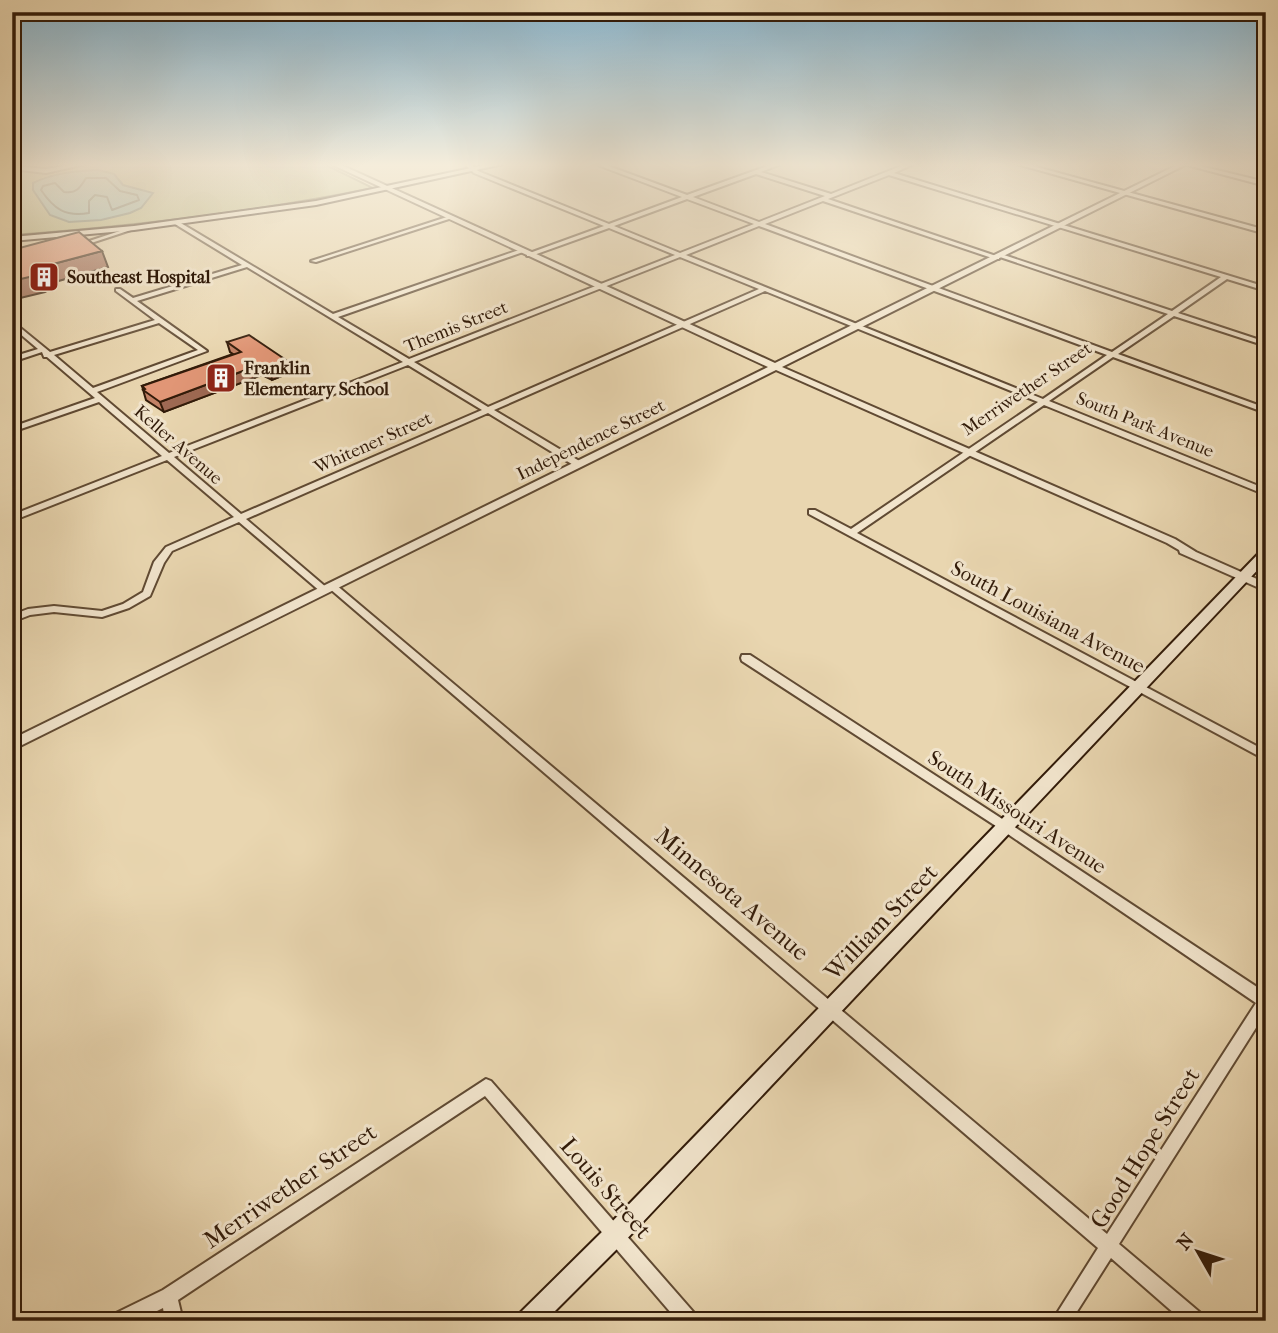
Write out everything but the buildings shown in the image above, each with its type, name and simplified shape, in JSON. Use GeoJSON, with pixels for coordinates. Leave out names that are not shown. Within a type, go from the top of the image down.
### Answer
{"type":"FeatureCollection","features":[{"type":"Feature","properties":{"kind":"main road"},"geometry":{"type":"LineString","coordinates":[[12,239],[154,226]]}},
{"type":"Feature","properties":{"kind":"main road","name":"William Street"},"geometry":{"type":"LineString","coordinates":[[528,1321],[614,1236],[1266,553]]}},
{"type":"Feature","properties":{"kind":"street"},"geometry":{"type":"LineString","coordinates":[[182,226],[578,464]]}},
{"type":"Feature","properties":{"kind":"street"},"geometry":{"type":"LineString","coordinates":[[314,261],[424,226]]}},
{"type":"Feature","properties":{"kind":"street"},"geometry":{"type":"LineString","coordinates":[[468,226],[1154,541],[1266,587]]}},
{"type":"Feature","properties":{"kind":"street"},"geometry":{"type":"LineString","coordinates":[[334,316],[609,226]]}},
{"type":"Feature","properties":{"kind":"street","name":"South Park Avenue"},"geometry":{"type":"LineString","coordinates":[[611,226],[1266,492]]}},
{"type":"Feature","properties":{"kind":"street","name":"Themis Street"},"geometry":{"type":"LineString","coordinates":[[12,519],[754,226]]}},
{"type":"Feature","properties":{"kind":"street"},"geometry":{"type":"LineString","coordinates":[[766,226],[1266,411]]}},
{"type":"Feature","properties":{"kind":"street"},"geometry":{"type":"LineString","coordinates":[[910,226],[1266,344]]}},
{"type":"Feature","properties":{"kind":"street"},"geometry":{"type":"LineString","coordinates":[[1245,226],[1266,232]]}},
{"type":"Feature","properties":{"kind":"street"},"geometry":{"type":"LineString","coordinates":[[1062,227],[1266,289]]}},
{"type":"Feature","properties":{"kind":"street","name":"Independence Street"},"geometry":{"type":"LineString","coordinates":[[12,745],[1062,227]]}},
{"type":"Feature","properties":{"kind":"street"},"geometry":{"type":"LineString","coordinates":[[74,247],[134,229]]}},
{"type":"Feature","properties":{"kind":"street"},"geometry":{"type":"LineString","coordinates":[[132,300],[248,265]]}},
{"type":"Feature","properties":{"kind":"street","name":"Merriwether Street"},"geometry":{"type":"LineString","coordinates":[[851,533],[1226,277]]}},
{"type":"Feature","properties":{"kind":"street","name":"Whitener Street"},"geometry":{"type":"LineString","coordinates":[[12,619],[41,610],[102,614],[125,606],[147,594],[159,562],[169,549],[765,289]]}},
{"type":"Feature","properties":{"kind":"street"},"geometry":{"type":"LineString","coordinates":[[12,430],[100,399],[92,391],[203,351],[118,290]]}},
{"type":"Feature","properties":{"kind":"street"},"geometry":{"type":"LineString","coordinates":[[12,360],[158,321]]}},
{"type":"Feature","properties":{"kind":"street","name":"Keller Avenue"},"geometry":{"type":"LineString","coordinates":[[12,323],[239,519],[328,588]]}},
{"type":"Feature","properties":{"kind":"street","name":"South Louisiana Avenue"},"geometry":{"type":"LineString","coordinates":[[812,512],[1266,756]]}},
{"type":"Feature","properties":{"kind":"street","name":"Minnesota Avenue"},"geometry":{"type":"LineString","coordinates":[[328,588],[832,1009],[1197,1321]]}},
{"type":"Feature","properties":{"kind":"street","name":"South Missouri Avenue"},"geometry":{"type":"LineString","coordinates":[[746,658],[1265,1000]]}},
{"type":"Feature","properties":{"kind":"street","name":"Good Hope Street"},"geometry":{"type":"LineString","coordinates":[[1061,1321],[1265,1000]]}},
{"type":"Feature","properties":{"kind":"street","name":"Merriwether Street"},"geometry":{"type":"LineString","coordinates":[[118,1321],[169,1296],[486,1086]]}},
{"type":"Feature","properties":{"kind":"street","name":"Louis Street"},"geometry":{"type":"LineString","coordinates":[[486,1086],[690,1321]]}},
{"type":"Feature","properties":{"kind":"street"},"geometry":{"type":"LineString","coordinates":[[169,1296],[174,1321]]}},
{"type":"Feature","properties":{"kind":"shaded area"},"geometry":{"type":"Polygon","coordinates":[[[12,226],[110,226],[103,227],[12,235],[12,226]]]}},
{"type":"Feature","properties":{"kind":"place","name":"Southeast Hospital"},"geometry":{"type":"Point","coordinates":[44,277]}},
{"type":"Feature","properties":{"kind":"place","name":"Franklin Elementary School"},"geometry":{"type":"Point","coordinates":[221,378]}}]}
